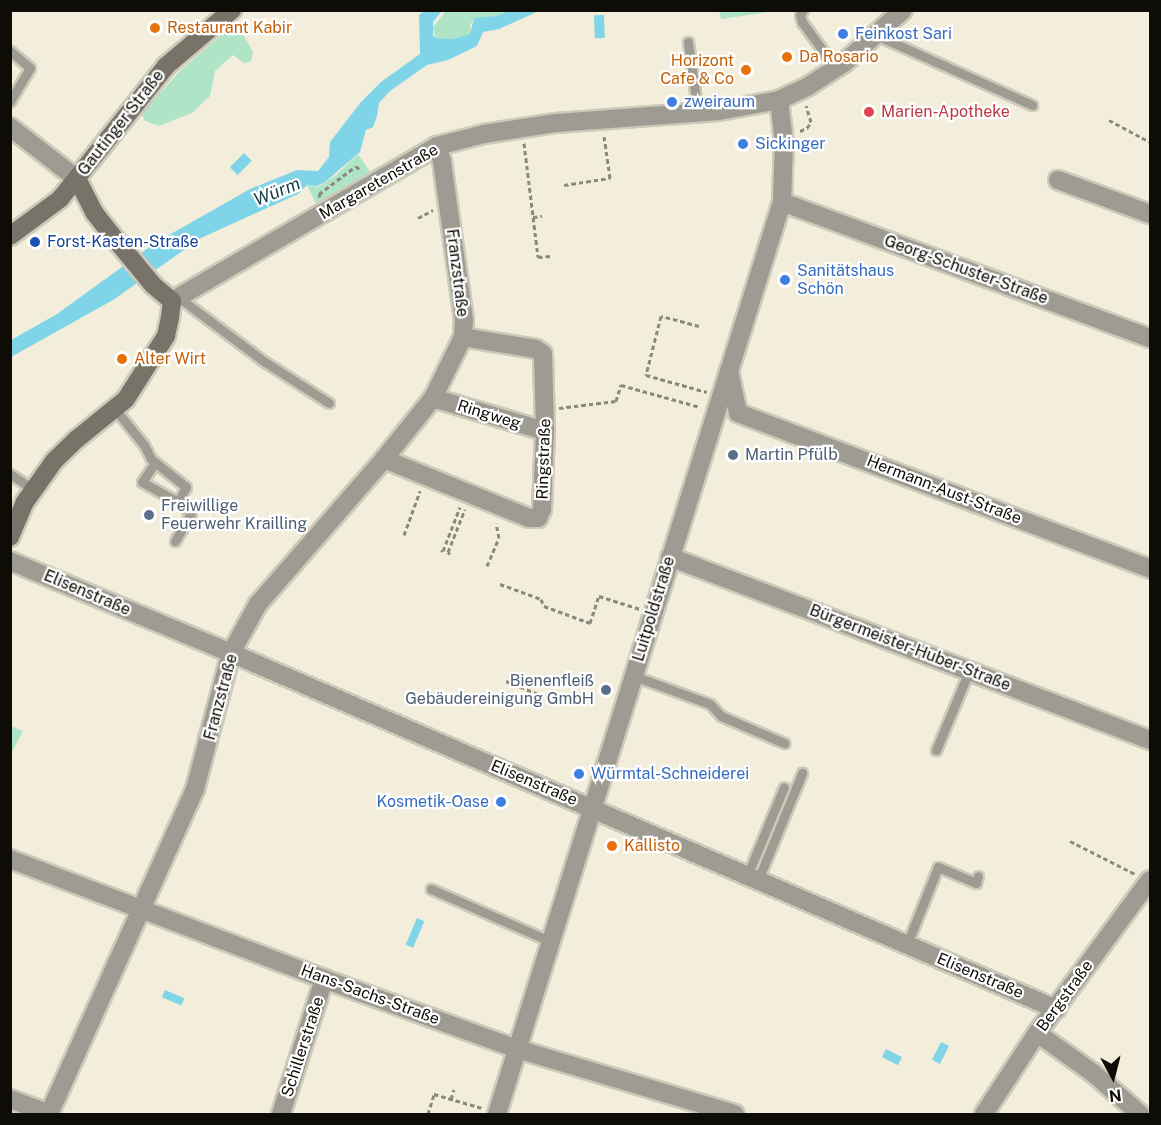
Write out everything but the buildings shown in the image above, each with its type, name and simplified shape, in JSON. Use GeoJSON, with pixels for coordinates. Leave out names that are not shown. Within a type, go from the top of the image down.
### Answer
{"type":"FeatureCollection","features":[{"type":"Feature","properties":{"kind":"street","name":"Margaretenstraße"},"geometry":{"type":"LineString","coordinates":[[175,299],[236,266],[437,146],[556,123],[750,108],[779,100],[807,87],[836,69],[878,36],[903,10]]}},
{"type":"Feature","properties":{"kind":"street","name":"Gautinger Straße"},"geometry":{"type":"LineString","coordinates":[[10,236],[47,211],[77,179],[142,93],[166,66],[227,12]]}},
{"type":"Feature","properties":{"kind":"street","name":"Luitpoldstraße"},"geometry":{"type":"LineString","coordinates":[[498,1113],[782,202],[784,143],[779,100]]}},
{"type":"Feature","properties":{"kind":"street"},"geometry":{"type":"LineString","coordinates":[[10,127],[77,179],[94,212],[153,285],[175,299],[166,336],[126,399],[76,439],[54,461],[33,489],[10,537]]}},
{"type":"Feature","properties":{"kind":"street","name":"Franzstraße"},"geometry":{"type":"LineString","coordinates":[[50,1114],[195,789],[231,653],[258,604],[384,459],[433,398],[463,337],[462,310],[442,161],[437,146]]}},
{"type":"Feature","properties":{"kind":"street"},"geometry":{"type":"LineString","coordinates":[[1058,180],[1150,214]]}},
{"type":"Feature","properties":{"kind":"street","name":"Georg-Schuster-Straße"},"geometry":{"type":"LineString","coordinates":[[782,202],[1150,338]]}},
{"type":"Feature","properties":{"kind":"street","name":"Ringstraße"},"geometry":{"type":"LineString","coordinates":[[384,459],[529,518],[538,518],[542,509],[546,410],[543,354],[536,349],[463,337]]}},
{"type":"Feature","properties":{"kind":"street"},"geometry":{"type":"LineString","coordinates":[[711,425],[738,413],[729,370]]}},
{"type":"Feature","properties":{"kind":"street","name":"Ringweg"},"geometry":{"type":"LineString","coordinates":[[433,398],[545,431]]}},
{"type":"Feature","properties":{"kind":"street","name":"Hermann-Aust-Straße"},"geometry":{"type":"LineString","coordinates":[[738,413],[1150,569]]}},
{"type":"Feature","properties":{"kind":"street","name":"Bürgermeister-Huber-Straße"},"geometry":{"type":"LineString","coordinates":[[670,557],[1150,740]]}},
{"type":"Feature","properties":{"kind":"street","name":"Elisenstraße"},"geometry":{"type":"LineString","coordinates":[[10,561],[231,653],[1056,1009]]}},
{"type":"Feature","properties":{"kind":"street","name":"Hans-Sachs-Straße"},"geometry":{"type":"LineString","coordinates":[[10,859],[324,979],[517,1049],[735,1114]]}},
{"type":"Feature","properties":{"kind":"street","name":"Bergstraße"},"geometry":{"type":"LineString","coordinates":[[984,1114],[1037,1034],[1150,881]]}},
{"type":"Feature","properties":{"kind":"street","name":"Schillerstraße"},"geometry":{"type":"LineString","coordinates":[[281,1114],[324,979]]}},
{"type":"Feature","properties":{"kind":"street"},"geometry":{"type":"LineString","coordinates":[[1037,1034],[1093,1073],[1140,1114]]}},
{"type":"Feature","properties":{"kind":"street"},"geometry":{"type":"LineString","coordinates":[[10,1099],[50,1114]]}},
{"type":"Feature","properties":{"kind":"lane"},"geometry":{"type":"LineString","coordinates":[[803,10],[800,15],[802,22],[836,69]]}},
{"type":"Feature","properties":{"kind":"lane"},"geometry":{"type":"LineString","coordinates":[[878,36],[1032,105]]}},
{"type":"Feature","properties":{"kind":"lane"},"geometry":{"type":"LineString","coordinates":[[688,42],[698,113]]}},
{"type":"Feature","properties":{"kind":"lane"},"geometry":{"type":"LineString","coordinates":[[10,51],[30,68],[10,101]]}},
{"type":"Feature","properties":{"kind":"lane"},"geometry":{"type":"LineString","coordinates":[[175,299],[265,362],[329,403]]}},
{"type":"Feature","properties":{"kind":"lane"},"geometry":{"type":"LineString","coordinates":[[115,409],[155,463],[186,487],[178,502]]}},
{"type":"Feature","properties":{"kind":"lane"},"geometry":{"type":"LineString","coordinates":[[155,463],[142,482],[178,502],[191,513],[175,541]]}},
{"type":"Feature","properties":{"kind":"lane"},"geometry":{"type":"LineString","coordinates":[[10,474],[33,489]]}},
{"type":"Feature","properties":{"kind":"lane"},"geometry":{"type":"LineString","coordinates":[[936,750],[969,671]]}},
{"type":"Feature","properties":{"kind":"lane"},"geometry":{"type":"LineString","coordinates":[[634,676],[710,704],[721,716],[783,743]]}},
{"type":"Feature","properties":{"kind":"lane"},"geometry":{"type":"LineString","coordinates":[[753,878],[802,773]]}},
{"type":"Feature","properties":{"kind":"lane"},"geometry":{"type":"LineString","coordinates":[[753,878],[784,787]]}},
{"type":"Feature","properties":{"kind":"lane"},"geometry":{"type":"LineString","coordinates":[[907,944],[938,867],[976,883],[978,876]]}},
{"type":"Feature","properties":{"kind":"lane"},"geometry":{"type":"LineString","coordinates":[[431,889],[552,942]]}},
{"type":"Feature","properties":{"kind":"path"},"geometry":{"type":"LineString","coordinates":[[784,143],[795,143],[795,131],[807,128],[811,122],[806,105],[812,102],[807,87]]}},
{"type":"Feature","properties":{"kind":"path"},"geometry":{"type":"LineString","coordinates":[[564,185],[610,178],[602,120]]}},
{"type":"Feature","properties":{"kind":"path"},"geometry":{"type":"LineString","coordinates":[[1109,120],[1150,142]]}},
{"type":"Feature","properties":{"kind":"path"},"geometry":{"type":"LineString","coordinates":[[522,128],[538,256],[551,255]]}},
{"type":"Feature","properties":{"kind":"path"},"geometry":{"type":"LineString","coordinates":[[321,199],[319,194],[356,166],[363,173]]}},
{"type":"Feature","properties":{"kind":"path"},"geometry":{"type":"LineString","coordinates":[[533,217],[542,216]]}},
{"type":"Feature","properties":{"kind":"path"},"geometry":{"type":"LineString","coordinates":[[699,326],[661,316],[646,375],[719,400]]}},
{"type":"Feature","properties":{"kind":"path"},"geometry":{"type":"LineString","coordinates":[[546,410],[616,400],[621,385],[699,407],[719,400]]}},
{"type":"Feature","properties":{"kind":"path"},"geometry":{"type":"LineString","coordinates":[[404,534],[425,477]]}},
{"type":"Feature","properties":{"kind":"path"},"geometry":{"type":"LineString","coordinates":[[441,550],[443,551],[468,493]]}},
{"type":"Feature","properties":{"kind":"path"},"geometry":{"type":"LineString","coordinates":[[450,554],[448,552],[468,493]]}},
{"type":"Feature","properties":{"kind":"path"},"geometry":{"type":"LineString","coordinates":[[488,566],[498,538],[496,524]]}},
{"type":"Feature","properties":{"kind":"path"},"geometry":{"type":"LineString","coordinates":[[500,584],[541,599],[544,606],[590,623],[599,596],[653,614]]}},
{"type":"Feature","properties":{"kind":"path"},"geometry":{"type":"LineString","coordinates":[[506,681],[542,695]]}},
{"type":"Feature","properties":{"kind":"path"},"geometry":{"type":"LineString","coordinates":[[1070,841],[1150,881]]}},
{"type":"Feature","properties":{"kind":"path"},"geometry":{"type":"LineString","coordinates":[[451,1099],[454,1089]]}},
{"type":"Feature","properties":{"kind":"path"},"geometry":{"type":"LineString","coordinates":[[428,1114],[434,1094],[498,1113]]}},
{"type":"Feature","properties":{"kind":"green space"},"geometry":{"type":"Polygon","coordinates":[[[719,10],[775,11],[721,19],[719,10]]]}},
{"type":"Feature","properties":{"kind":"green space"},"geometry":{"type":"Polygon","coordinates":[[[446,11],[508,11],[496,16],[474,19],[470,25],[471,34],[453,39],[435,38],[433,27],[446,11]]]}},
{"type":"Feature","properties":{"kind":"green space"},"geometry":{"type":"Polygon","coordinates":[[[240,29],[253,52],[251,61],[244,63],[233,55],[215,71],[210,96],[192,113],[159,126],[145,121],[142,115],[145,110],[180,71],[226,31],[240,29]]]}},
{"type":"Feature","properties":{"kind":"green space"},"geometry":{"type":"Polygon","coordinates":[[[358,154],[371,173],[316,203],[307,185],[318,187],[336,175],[358,154]]]}},
{"type":"Feature","properties":{"kind":"green space"},"geometry":{"type":"Polygon","coordinates":[[[11,726],[23,731],[11,754],[11,726]]]}},
{"type":"Feature","properties":{"kind":"water","name":"Würm"},"geometry":{"type":"Polygon","coordinates":[[[424,11],[442,11],[433,22],[433,35],[435,38],[453,39],[470,34],[474,18],[496,16],[508,11],[539,11],[499,29],[483,32],[477,46],[448,60],[427,65],[390,91],[379,103],[373,127],[366,130],[360,152],[325,182],[317,186],[307,185],[298,194],[201,238],[113,300],[11,357],[11,340],[57,314],[155,243],[250,189],[297,170],[318,171],[329,157],[330,142],[361,102],[381,82],[420,54],[419,15],[424,11]]]}},
{"type":"Feature","properties":{"kind":"water"},"geometry":{"type":"Polygon","coordinates":[[[594,15],[604,15],[605,38],[595,38],[594,15]]]}},
{"type":"Feature","properties":{"kind":"water"},"geometry":{"type":"Polygon","coordinates":[[[244,153],[252,161],[238,175],[230,167],[244,153]]]}},
{"type":"Feature","properties":{"kind":"water"},"geometry":{"type":"Polygon","coordinates":[[[417,918],[424,921],[413,948],[406,945],[417,918]]]}},
{"type":"Feature","properties":{"kind":"water"},"geometry":{"type":"Polygon","coordinates":[[[165,990],[184,998],[181,1006],[162,997],[165,990]]]}},
{"type":"Feature","properties":{"kind":"water"},"geometry":{"type":"Polygon","coordinates":[[[941,1042],[949,1046],[940,1064],[932,1060],[941,1042]]]}},
{"type":"Feature","properties":{"kind":"water"},"geometry":{"type":"Polygon","coordinates":[[[886,1049],[902,1057],[898,1065],[882,1057],[886,1049]]]}},
{"type":"Feature","properties":{"kind":"place","name":"Restaurant Kabir"},"geometry":{"type":"Point","coordinates":[155,28]}},
{"type":"Feature","properties":{"kind":"place","name":"Feinkost Sari"},"geometry":{"type":"Point","coordinates":[843,34]}},
{"type":"Feature","properties":{"kind":"place","name":"Da Rosario"},"geometry":{"type":"Point","coordinates":[787,57]}},
{"type":"Feature","properties":{"kind":"place","name":"Horizont Cafe & Co"},"geometry":{"type":"Point","coordinates":[746,70]}},
{"type":"Feature","properties":{"kind":"place","name":"zweiraum"},"geometry":{"type":"Point","coordinates":[672,102]}},
{"type":"Feature","properties":{"kind":"place","name":"Marien-Apotheke"},"geometry":{"type":"Point","coordinates":[869,112]}},
{"type":"Feature","properties":{"kind":"place","name":"Sickinger"},"geometry":{"type":"Point","coordinates":[743,144]}},
{"type":"Feature","properties":{"kind":"place","name":"Forst-Kasten-Straße"},"geometry":{"type":"Point","coordinates":[35,242]}},
{"type":"Feature","properties":{"kind":"place","name":"Sanitätshaus Schön"},"geometry":{"type":"Point","coordinates":[785,280]}},
{"type":"Feature","properties":{"kind":"place","name":"Alter Wirt"},"geometry":{"type":"Point","coordinates":[122,359]}},
{"type":"Feature","properties":{"kind":"place","name":"Martin Pfülb"},"geometry":{"type":"Point","coordinates":[733,455]}},
{"type":"Feature","properties":{"kind":"place","name":"Freiwillige Feuerwehr Krailling"},"geometry":{"type":"Point","coordinates":[149,515]}},
{"type":"Feature","properties":{"kind":"place","name":"Bienenfleiß Gebäudereinigung GmbH"},"geometry":{"type":"Point","coordinates":[606,690]}},
{"type":"Feature","properties":{"kind":"place","name":"Würmtal-Schneiderei"},"geometry":{"type":"Point","coordinates":[579,774]}},
{"type":"Feature","properties":{"kind":"place","name":"Kosmetik-Oase"},"geometry":{"type":"Point","coordinates":[501,802]}},
{"type":"Feature","properties":{"kind":"place","name":"Kallisto"},"geometry":{"type":"Point","coordinates":[612,846]}}]}
